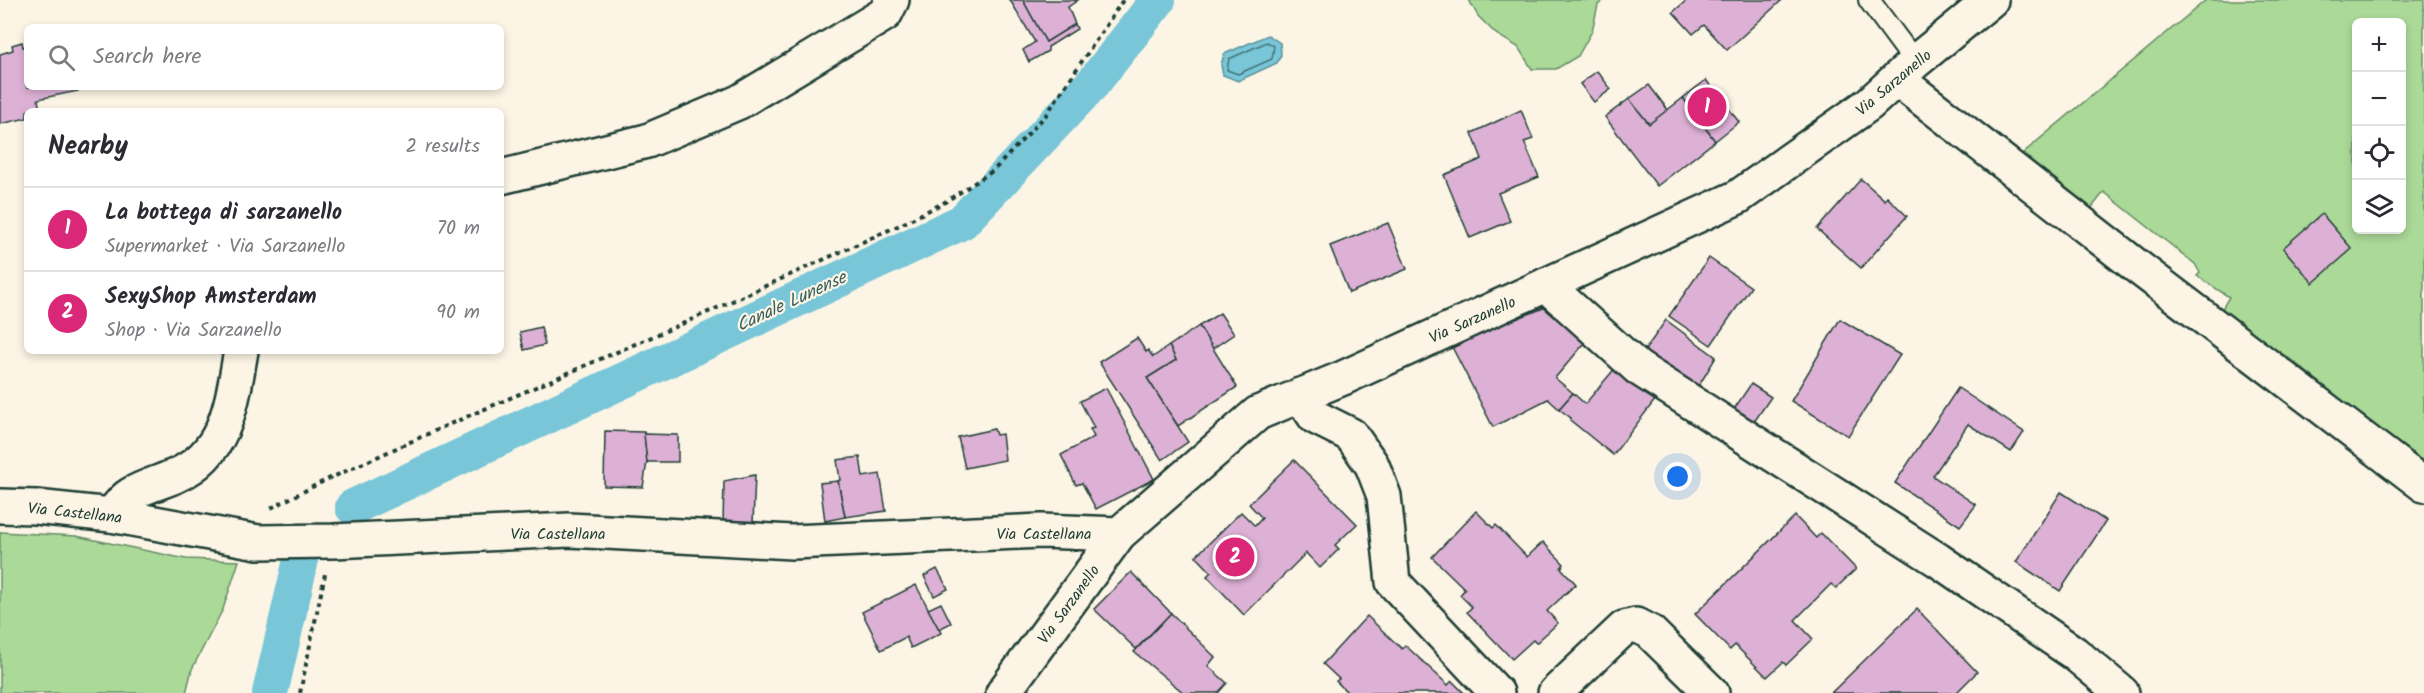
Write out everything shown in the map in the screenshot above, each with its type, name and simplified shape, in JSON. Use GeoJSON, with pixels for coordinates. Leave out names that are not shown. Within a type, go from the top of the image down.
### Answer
{"type":"FeatureCollection","features":[{"type":"Feature","properties":{"kind":"street"},"geometry":{"type":"LineString","coordinates":[[504,176],[646,141],[739,102],[885,14],[892,0]]}},
{"type":"Feature","properties":{"kind":"street","name":"Via Sarzanello"},"geometry":{"type":"LineString","coordinates":[[1003,693],[1119,534],[1258,413],[1738,197],[1869,104],[1991,0]]}},
{"type":"Feature","properties":{"kind":"street"},"geometry":{"type":"LineString","coordinates":[[1906,71],[2139,268],[2424,485]]}},
{"type":"Feature","properties":{"kind":"street"},"geometry":{"type":"LineString","coordinates":[[1546,285],[1638,368],[1938,560],[2073,653],[2122,693]]}},
{"type":"Feature","properties":{"kind":"street"},"geometry":{"type":"LineString","coordinates":[[111,514],[128,495],[179,474],[201,460],[217,438],[229,414],[240,354]]}},
{"type":"Feature","properties":{"kind":"street"},"geometry":{"type":"LineString","coordinates":[[1300,395],[1315,417],[1351,435],[1372,465],[1384,496],[1393,582],[1497,693]]}},
{"type":"Feature","properties":{"kind":"street","name":"Via Castellana"},"geometry":{"type":"LineString","coordinates":[[0,507],[36,507],[111,514],[258,542],[333,541],[570,530],[792,542],[1041,531],[1119,534]]}},
{"type":"Feature","properties":{"kind":"street"},"geometry":{"type":"LineString","coordinates":[[1555,693],[1624,628],[1636,625],[1650,632],[1712,693]]}},
{"type":"Feature","properties":{"kind":"lane"},"geometry":{"type":"LineString","coordinates":[[1869,0],[1906,71]]}},
{"type":"Feature","properties":{"kind":"path"},"geometry":{"type":"LineString","coordinates":[[258,542],[272,506],[443,427],[902,224],[945,202],[994,170],[1046,115],[1123,0]]}},
{"type":"Feature","properties":{"kind":"path"},"geometry":{"type":"LineString","coordinates":[[300,693],[313,624],[333,541]]}},
{"type":"Feature","properties":{"kind":"green space"},"geometry":{"type":"Polygon","coordinates":[[[1469,0],[1604,0],[1598,5],[1592,31],[1578,56],[1556,69],[1532,69],[1518,47],[1496,34],[1478,16],[1469,0]]]}},
{"type":"Feature","properties":{"kind":"green space"},"geometry":{"type":"Polygon","coordinates":[[[2206,0],[2424,0],[2424,466],[2293,361],[2220,312],[2229,297],[2197,276],[2200,273],[2195,264],[2104,192],[2086,215],[2017,158],[2206,0]]]}},
{"type":"Feature","properties":{"kind":"green space"},"geometry":{"type":"Polygon","coordinates":[[[0,532],[76,536],[186,559],[239,561],[223,609],[192,669],[186,693],[0,693],[0,532]]]}},
{"type":"Feature","properties":{"kind":"water"},"geometry":{"type":"Polygon","coordinates":[[[1268,35],[1280,43],[1281,55],[1277,63],[1238,81],[1223,75],[1221,65],[1224,54],[1268,35]]]}},
{"type":"Feature","properties":{"kind":"building"},"geometry":{"type":"Polygon","coordinates":[[[1010,0],[1023,0],[1046,42],[1075,24],[1077,29],[1029,62],[1023,50],[1035,42],[1010,0]]]}},
{"type":"Feature","properties":{"kind":"building"},"geometry":{"type":"Polygon","coordinates":[[[1023,0],[1078,0],[1068,7],[1075,24],[1046,42],[1023,0]]]}},
{"type":"Feature","properties":{"kind":"building"},"geometry":{"type":"Polygon","coordinates":[[[1687,0],[1782,0],[1727,50],[1704,25],[1693,34],[1673,12],[1687,0]]]}},
{"type":"Feature","properties":{"kind":"building"},"geometry":{"type":"Polygon","coordinates":[[[22,42],[24,47],[24,90],[78,91],[38,99],[40,108],[24,108],[24,119],[0,124],[0,54],[13,50],[12,45],[22,42]]]}},
{"type":"Feature","properties":{"kind":"building"},"geometry":{"type":"Polygon","coordinates":[[[1597,71],[1611,89],[1594,102],[1580,84],[1597,71]]]}},
{"type":"Feature","properties":{"kind":"building"},"geometry":{"type":"Polygon","coordinates":[[[1706,80],[1739,122],[1715,141],[1683,98],[1706,80]]]}},
{"type":"Feature","properties":{"kind":"building"},"geometry":{"type":"Polygon","coordinates":[[[1649,85],[1668,110],[1649,124],[1629,99],[1649,85]]]}},
{"type":"Feature","properties":{"kind":"building"},"geometry":{"type":"Polygon","coordinates":[[[1683,98],[1715,141],[1657,186],[1605,117],[1629,99],[1649,124],[1683,98]]]}},
{"type":"Feature","properties":{"kind":"building"},"geometry":{"type":"Polygon","coordinates":[[[1521,110],[1533,139],[1524,142],[1539,177],[1498,193],[1510,221],[1470,238],[1444,175],[1482,159],[1472,133],[1521,110]]]}},
{"type":"Feature","properties":{"kind":"building"},"geometry":{"type":"Polygon","coordinates":[[[1861,179],[1885,200],[1887,197],[1907,216],[1861,268],[1817,229],[1861,179]]]}},
{"type":"Feature","properties":{"kind":"building"},"geometry":{"type":"Polygon","coordinates":[[[2322,214],[2352,249],[2313,283],[2283,248],[2322,214]]]}},
{"type":"Feature","properties":{"kind":"building"},"geometry":{"type":"Polygon","coordinates":[[[1388,223],[1407,269],[1349,293],[1330,246],[1388,223]]]}},
{"type":"Feature","properties":{"kind":"building"},"geometry":{"type":"Polygon","coordinates":[[[1709,258],[1751,287],[1711,345],[1669,316],[1709,258]]]}},
{"type":"Feature","properties":{"kind":"building"},"geometry":{"type":"Polygon","coordinates":[[[1551,305],[1589,338],[1555,378],[1573,393],[1559,409],[1548,399],[1493,427],[1451,345],[1551,305]]]}},
{"type":"Feature","properties":{"kind":"building"},"geometry":{"type":"Polygon","coordinates":[[[1220,313],[1234,334],[1212,349],[1199,326],[1220,313]]]}},
{"type":"Feature","properties":{"kind":"building"},"geometry":{"type":"Polygon","coordinates":[[[1840,319],[1900,355],[1848,436],[1791,401],[1840,319]]]}},
{"type":"Feature","properties":{"kind":"building"},"geometry":{"type":"Polygon","coordinates":[[[1666,320],[1716,357],[1697,389],[1638,360],[1666,320]]]}},
{"type":"Feature","properties":{"kind":"building"},"geometry":{"type":"Polygon","coordinates":[[[1199,326],[1237,387],[1178,426],[1147,378],[1176,360],[1169,346],[1199,326]]]}},
{"type":"Feature","properties":{"kind":"building"},"geometry":{"type":"Polygon","coordinates":[[[541,327],[545,345],[524,350],[520,332],[541,327]]]}},
{"type":"Feature","properties":{"kind":"building"},"geometry":{"type":"Polygon","coordinates":[[[1137,338],[1146,352],[1148,350],[1153,357],[1169,346],[1176,360],[1147,378],[1188,442],[1162,460],[1099,362],[1137,338]]]}},
{"type":"Feature","properties":{"kind":"building"},"geometry":{"type":"Polygon","coordinates":[[[1622,360],[1662,391],[1613,455],[1559,409],[1573,393],[1585,404],[1622,360]]]}},
{"type":"Feature","properties":{"kind":"building"},"geometry":{"type":"Polygon","coordinates":[[[1751,384],[1771,397],[1754,422],[1734,409],[1751,384]]]}},
{"type":"Feature","properties":{"kind":"building"},"geometry":{"type":"Polygon","coordinates":[[[1106,388],[1154,479],[1096,509],[1082,483],[1076,485],[1061,455],[1094,437],[1090,429],[1094,428],[1080,401],[1106,388]]]}},
{"type":"Feature","properties":{"kind":"building"},"geometry":{"type":"Polygon","coordinates":[[[1958,388],[2024,432],[2011,452],[1968,424],[1933,476],[1976,505],[1960,526],[1895,483],[1958,388]]]}},
{"type":"Feature","properties":{"kind":"building"},"geometry":{"type":"Polygon","coordinates":[[[994,429],[996,435],[1002,434],[1005,460],[965,468],[958,437],[994,429]]]}},
{"type":"Feature","properties":{"kind":"building"},"geometry":{"type":"Polygon","coordinates":[[[605,431],[644,432],[647,462],[643,487],[604,486],[605,431]]]}},
{"type":"Feature","properties":{"kind":"building"},"geometry":{"type":"Polygon","coordinates":[[[644,434],[678,435],[678,462],[647,462],[644,434]]]}},
{"type":"Feature","properties":{"kind":"building"},"geometry":{"type":"Polygon","coordinates":[[[860,457],[863,477],[880,474],[886,511],[845,517],[838,481],[840,480],[837,460],[860,457]]]}},
{"type":"Feature","properties":{"kind":"building"},"geometry":{"type":"Polygon","coordinates":[[[1294,460],[1357,524],[1335,545],[1339,549],[1320,568],[1306,553],[1244,615],[1207,576],[1211,572],[1196,556],[1241,512],[1255,526],[1262,518],[1249,504],[1294,460]]]}},
{"type":"Feature","properties":{"kind":"building"},"geometry":{"type":"Polygon","coordinates":[[[755,475],[753,523],[723,522],[724,481],[755,475]]]}},
{"type":"Feature","properties":{"kind":"building"},"geometry":{"type":"Polygon","coordinates":[[[838,481],[845,517],[825,521],[820,483],[838,481]]]}},
{"type":"Feature","properties":{"kind":"building"},"geometry":{"type":"Polygon","coordinates":[[[2061,492],[2106,521],[2060,591],[2016,562],[2061,492]]]}},
{"type":"Feature","properties":{"kind":"building"},"geometry":{"type":"Polygon","coordinates":[[[1476,511],[1493,528],[1496,525],[1527,557],[1543,542],[1564,564],[1561,568],[1576,584],[1547,611],[1558,623],[1536,643],[1533,640],[1512,659],[1467,612],[1472,607],[1460,595],[1465,589],[1432,557],[1476,511]]]}},
{"type":"Feature","properties":{"kind":"building"},"geometry":{"type":"Polygon","coordinates":[[[1795,516],[1816,538],[1821,533],[1856,569],[1836,588],[1831,584],[1795,620],[1813,639],[1786,665],[1783,662],[1767,677],[1735,645],[1730,650],[1695,614],[1795,516]]]}},
{"type":"Feature","properties":{"kind":"building"},"geometry":{"type":"Polygon","coordinates":[[[937,569],[948,589],[934,596],[924,576],[937,569]]]}},
{"type":"Feature","properties":{"kind":"building"},"geometry":{"type":"Polygon","coordinates":[[[1131,572],[1171,613],[1136,649],[1094,609],[1131,572]]]}},
{"type":"Feature","properties":{"kind":"building"},"geometry":{"type":"Polygon","coordinates":[[[916,585],[941,633],[911,648],[906,637],[881,650],[862,612],[916,585]]]}},
{"type":"Feature","properties":{"kind":"building"},"geometry":{"type":"Polygon","coordinates":[[[941,603],[951,623],[939,629],[928,609],[941,603]]]}},
{"type":"Feature","properties":{"kind":"building"},"geometry":{"type":"Polygon","coordinates":[[[1917,609],[1977,672],[1956,693],[1831,693],[1917,609]]]}},
{"type":"Feature","properties":{"kind":"building"},"geometry":{"type":"Polygon","coordinates":[[[1171,613],[1215,657],[1208,666],[1227,683],[1218,693],[1184,693],[1134,652],[1171,613]]]}},
{"type":"Feature","properties":{"kind":"building"},"geometry":{"type":"Polygon","coordinates":[[[1367,616],[1402,649],[1405,645],[1448,685],[1452,681],[1464,693],[1348,693],[1336,681],[1339,679],[1323,664],[1367,616]]]}},
{"type":"Feature","properties":{"kind":"waterway","name":"Canale Lunense"},"geometry":{"type":"LineString","coordinates":[[353,507],[962,222],[1093,83],[1158,0]]}},
{"type":"Feature","properties":{"kind":"waterway","name":"Canale Lunense"},"geometry":{"type":"LineString","coordinates":[[270,693],[300,564]]}},
{"type":"Feature","properties":{"kind":"place","name":"La bottega di sarzanello"},"geometry":{"type":"Point","coordinates":[1707,107]}},
{"type":"Feature","properties":{"kind":"place","name":"SexyShop Amsterdam"},"geometry":{"type":"Point","coordinates":[1235,557]}}]}
